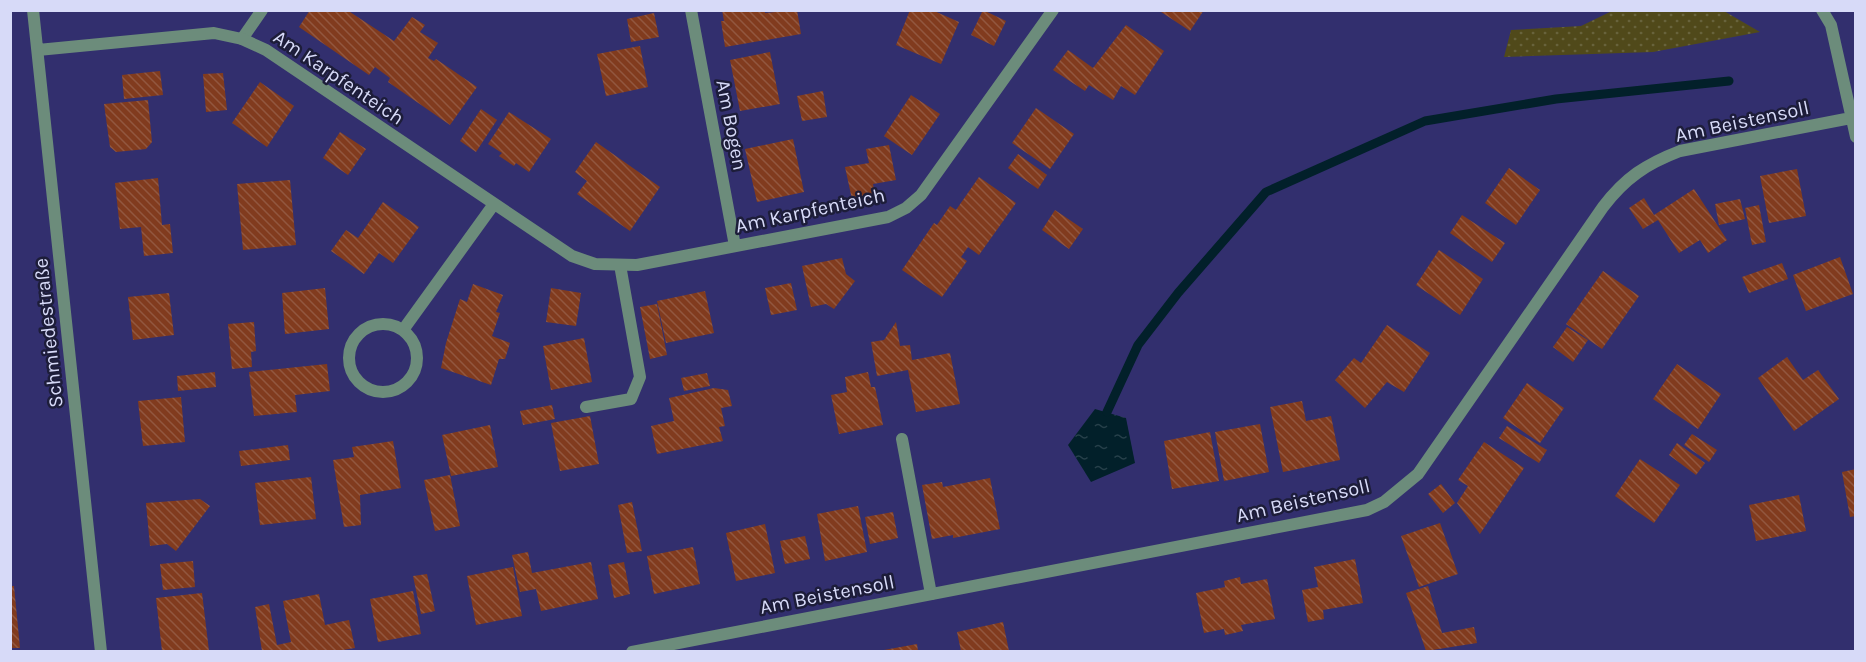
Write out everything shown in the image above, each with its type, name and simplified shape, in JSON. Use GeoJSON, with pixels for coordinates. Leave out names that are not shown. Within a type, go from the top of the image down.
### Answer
{"type":"FeatureCollection","features":[{"type":"Feature","properties":{"kind":"street","name":"Schmiedestraße"},"geometry":{"type":"LineString","coordinates":[[33,10],[101,651]]}},
{"type":"Feature","properties":{"kind":"street"},"geometry":{"type":"LineString","coordinates":[[242,39],[262,10]]}},
{"type":"Feature","properties":{"kind":"street","name":"Am Bogen"},"geometry":{"type":"LineString","coordinates":[[691,10],[735,246]]}},
{"type":"Feature","properties":{"kind":"street","name":"Am Karpfenteich"},"geometry":{"type":"LineString","coordinates":[[38,50],[214,33],[242,39],[266,50],[573,256],[595,264],[637,265],[888,217],[906,208],[921,195],[1053,10]]}},
{"type":"Feature","properties":{"kind":"street"},"geometry":{"type":"LineString","coordinates":[[1822,10],[1831,25],[1854,118],[1856,137]]}},
{"type":"Feature","properties":{"kind":"street","name":"Am Beistensoll"},"geometry":{"type":"LineString","coordinates":[[632,651],[1368,510],[1384,502],[1419,474],[1603,207],[1616,190],[1635,173],[1680,151],[1854,118]]}},
{"type":"Feature","properties":{"kind":"street"},"geometry":{"type":"LineString","coordinates":[[403,330],[494,204]]}},
{"type":"Feature","properties":{"kind":"street"},"geometry":{"type":"LineString","coordinates":[[586,408],[631,399],[640,377],[620,265]]}},
{"type":"Feature","properties":{"kind":"street"},"geometry":{"type":"LineString","coordinates":[[383,323],[403,330],[416,347],[416,369],[403,387],[382,393],[362,386],[349,369],[349,347],[362,329],[383,323]]}},
{"type":"Feature","properties":{"kind":"street"},"geometry":{"type":"LineString","coordinates":[[902,439],[931,594]]}},
{"type":"Feature","properties":{"kind":"shaded area"},"geometry":{"type":"Polygon","coordinates":[[[1612,11],[1724,11],[1760,32],[1653,52],[1504,57],[1511,30],[1581,26],[1612,11]]]}},
{"type":"Feature","properties":{"kind":"water"},"geometry":{"type":"Polygon","coordinates":[[[1095,409],[1126,418],[1135,463],[1091,482],[1068,445],[1095,409]]]}},
{"type":"Feature","properties":{"kind":"building"},"geometry":{"type":"Polygon","coordinates":[[[310,10],[347,10],[394,41],[412,17],[425,25],[420,32],[438,43],[428,58],[434,61],[436,59],[477,87],[450,125],[388,82],[390,78],[375,67],[369,75],[299,27],[310,10]]]}},
{"type":"Feature","properties":{"kind":"building"},"geometry":{"type":"Polygon","coordinates":[[[722,10],[765,10],[765,13],[797,10],[801,34],[725,47],[721,21],[724,21],[722,10]]]}},
{"type":"Feature","properties":{"kind":"building"},"geometry":{"type":"Polygon","coordinates":[[[910,10],[932,10],[959,22],[941,64],[896,45],[910,10]]]}},
{"type":"Feature","properties":{"kind":"building"},"geometry":{"type":"Polygon","coordinates":[[[983,10],[1006,21],[994,46],[971,35],[983,10]]]}},
{"type":"Feature","properties":{"kind":"building"},"geometry":{"type":"Polygon","coordinates":[[[1158,10],[1204,10],[1190,31],[1158,10]]]}},
{"type":"Feature","properties":{"kind":"building"},"geometry":{"type":"Polygon","coordinates":[[[654,13],[659,37],[631,42],[627,19],[654,13]]]}},
{"type":"Feature","properties":{"kind":"building"},"geometry":{"type":"Polygon","coordinates":[[[1126,25],[1164,51],[1135,95],[1121,86],[1113,100],[1089,85],[1085,91],[1053,70],[1068,50],[1093,68],[1126,25]]]}},
{"type":"Feature","properties":{"kind":"building"},"geometry":{"type":"Polygon","coordinates":[[[640,46],[648,87],[606,96],[597,54],[640,46]]]}},
{"type":"Feature","properties":{"kind":"building"},"geometry":{"type":"Polygon","coordinates":[[[770,52],[780,104],[740,111],[730,60],[770,52]]]}},
{"type":"Feature","properties":{"kind":"building"},"geometry":{"type":"Polygon","coordinates":[[[160,71],[163,95],[124,99],[122,75],[160,71]]]}},
{"type":"Feature","properties":{"kind":"building"},"geometry":{"type":"Polygon","coordinates":[[[223,73],[227,110],[206,112],[203,74],[223,73]]]}},
{"type":"Feature","properties":{"kind":"building"},"geometry":{"type":"Polygon","coordinates":[[[260,82],[294,106],[267,147],[232,123],[260,82]]]}},
{"type":"Feature","properties":{"kind":"building"},"geometry":{"type":"Polygon","coordinates":[[[823,91],[827,117],[802,121],[797,96],[823,91]]]}},
{"type":"Feature","properties":{"kind":"building"},"geometry":{"type":"Polygon","coordinates":[[[911,95],[940,114],[912,155],[884,136],[911,95]]]}},
{"type":"Feature","properties":{"kind":"building"},"geometry":{"type":"Polygon","coordinates":[[[148,100],[152,142],[146,149],[116,152],[110,147],[104,104],[148,100]]]}},
{"type":"Feature","properties":{"kind":"building"},"geometry":{"type":"Polygon","coordinates":[[[1036,108],[1074,134],[1050,169],[1012,143],[1036,108]]]}},
{"type":"Feature","properties":{"kind":"building"},"geometry":{"type":"Polygon","coordinates":[[[481,109],[497,120],[476,152],[460,141],[481,109]]]}},
{"type":"Feature","properties":{"kind":"building"},"geometry":{"type":"Polygon","coordinates":[[[509,112],[551,139],[529,172],[516,163],[514,166],[499,156],[502,153],[488,144],[509,112]]]}},
{"type":"Feature","properties":{"kind":"building"},"geometry":{"type":"Polygon","coordinates":[[[340,132],[366,149],[348,175],[323,158],[340,132]]]}},
{"type":"Feature","properties":{"kind":"building"},"geometry":{"type":"Polygon","coordinates":[[[793,139],[804,192],[757,202],[745,149],[793,139]]]}},
{"type":"Feature","properties":{"kind":"building"},"geometry":{"type":"Polygon","coordinates":[[[596,142],[660,187],[630,231],[577,194],[587,181],[575,172],[596,142]]]}},
{"type":"Feature","properties":{"kind":"building"},"geometry":{"type":"Polygon","coordinates":[[[889,145],[896,180],[873,184],[876,199],[853,204],[845,167],[869,163],[866,149],[889,145]]]}},
{"type":"Feature","properties":{"kind":"building"},"geometry":{"type":"Polygon","coordinates":[[[1018,154],[1047,175],[1038,189],[1008,168],[1018,154]]]}},
{"type":"Feature","properties":{"kind":"building"},"geometry":{"type":"Polygon","coordinates":[[[1509,168],[1540,190],[1516,225],[1485,203],[1509,168]]]}},
{"type":"Feature","properties":{"kind":"building"},"geometry":{"type":"Polygon","coordinates":[[[1797,169],[1806,216],[1769,223],[1760,176],[1797,169]]]}},
{"type":"Feature","properties":{"kind":"building"},"geometry":{"type":"Polygon","coordinates":[[[979,177],[1016,203],[979,255],[968,247],[961,257],[967,261],[942,297],[902,270],[934,223],[937,225],[950,206],[956,210],[979,177]]]}},
{"type":"Feature","properties":{"kind":"building"},"geometry":{"type":"Polygon","coordinates":[[[158,178],[162,225],[170,224],[173,253],[144,256],[141,227],[120,229],[115,183],[158,178]]]}},
{"type":"Feature","properties":{"kind":"building"},"geometry":{"type":"Polygon","coordinates":[[[290,180],[296,245],[243,250],[237,184],[290,180]]]}},
{"type":"Feature","properties":{"kind":"building"},"geometry":{"type":"Polygon","coordinates":[[[1694,189],[1727,240],[1708,253],[1700,240],[1679,253],[1658,220],[1643,229],[1629,208],[1644,198],[1654,215],[1694,189]]]}},
{"type":"Feature","properties":{"kind":"building"},"geometry":{"type":"Polygon","coordinates":[[[1740,199],[1745,219],[1719,225],[1715,204],[1740,199]]]}},
{"type":"Feature","properties":{"kind":"building"},"geometry":{"type":"Polygon","coordinates":[[[383,202],[419,227],[393,263],[379,253],[364,274],[331,251],[346,230],[358,238],[383,202]]]}},
{"type":"Feature","properties":{"kind":"building"},"geometry":{"type":"Polygon","coordinates":[[[1759,205],[1766,242],[1752,245],[1745,208],[1759,205]]]}},
{"type":"Feature","properties":{"kind":"building"},"geometry":{"type":"Polygon","coordinates":[[[1055,210],[1083,229],[1069,249],[1042,230],[1055,210]]]}},
{"type":"Feature","properties":{"kind":"building"},"geometry":{"type":"Polygon","coordinates":[[[1462,215],[1505,243],[1492,262],[1450,233],[1462,215]]]}},
{"type":"Feature","properties":{"kind":"building"},"geometry":{"type":"Polygon","coordinates":[[[1439,250],[1483,279],[1460,315],[1416,285],[1439,250]]]}},
{"type":"Feature","properties":{"kind":"building"},"geometry":{"type":"Polygon","coordinates":[[[1840,257],[1853,294],[1806,311],[1793,275],[1840,257]]]}},
{"type":"Feature","properties":{"kind":"building"},"geometry":{"type":"Polygon","coordinates":[[[842,258],[846,274],[855,281],[834,309],[826,304],[811,307],[802,266],[842,258]]]}},
{"type":"Feature","properties":{"kind":"building"},"geometry":{"type":"Polygon","coordinates":[[[1782,263],[1788,279],[1749,293],[1742,277],[1782,263]]]}},
{"type":"Feature","properties":{"kind":"building"},"geometry":{"type":"Polygon","coordinates":[[[1603,271],[1639,296],[1602,349],[1566,324],[1603,271]]]}},
{"type":"Feature","properties":{"kind":"building"},"geometry":{"type":"Polygon","coordinates":[[[791,283],[797,310],[771,315],[765,288],[791,283]]]}},
{"type":"Feature","properties":{"kind":"building"},"geometry":{"type":"Polygon","coordinates":[[[473,284],[503,295],[496,312],[500,313],[492,336],[510,343],[505,359],[499,359],[491,385],[441,368],[446,343],[460,299],[467,302],[473,284]]]}},
{"type":"Feature","properties":{"kind":"building"},"geometry":{"type":"Polygon","coordinates":[[[325,288],[329,329],[285,334],[282,293],[325,288]]]}},
{"type":"Feature","properties":{"kind":"building"},"geometry":{"type":"Polygon","coordinates":[[[551,288],[581,293],[576,326],[546,322],[551,288]]]}},
{"type":"Feature","properties":{"kind":"building"},"geometry":{"type":"Polygon","coordinates":[[[705,291],[714,333],[666,343],[657,301],[705,291]]]}},
{"type":"Feature","properties":{"kind":"building"},"geometry":{"type":"Polygon","coordinates":[[[169,293],[174,335],[133,340],[128,297],[169,293]]]}},
{"type":"Feature","properties":{"kind":"building"},"geometry":{"type":"Polygon","coordinates":[[[657,304],[667,355],[650,359],[640,307],[657,304]]]}},
{"type":"Feature","properties":{"kind":"building"},"geometry":{"type":"Polygon","coordinates":[[[254,322],[256,351],[251,352],[252,367],[232,369],[228,324],[254,322]]]}},
{"type":"Feature","properties":{"kind":"building"},"geometry":{"type":"Polygon","coordinates":[[[896,322],[900,346],[910,345],[912,360],[950,353],[960,404],[916,412],[908,370],[877,376],[871,342],[884,340],[896,322]]]}},
{"type":"Feature","properties":{"kind":"building"},"geometry":{"type":"Polygon","coordinates":[[[1387,325],[1430,353],[1404,392],[1387,382],[1365,408],[1335,380],[1354,358],[1361,363],[1387,325]]]}},
{"type":"Feature","properties":{"kind":"building"},"geometry":{"type":"Polygon","coordinates":[[[1567,327],[1588,340],[1573,362],[1553,347],[1567,327]]]}},
{"type":"Feature","properties":{"kind":"building"},"geometry":{"type":"Polygon","coordinates":[[[584,338],[592,382],[551,390],[543,346],[584,338]]]}},
{"type":"Feature","properties":{"kind":"building"},"geometry":{"type":"Polygon","coordinates":[[[1787,357],[1803,380],[1818,370],[1839,399],[1794,431],[1758,378],[1787,357]]]}},
{"type":"Feature","properties":{"kind":"building"},"geometry":{"type":"Polygon","coordinates":[[[327,364],[330,391],[295,395],[297,412],[254,416],[249,372],[327,364]]]}},
{"type":"Feature","properties":{"kind":"building"},"geometry":{"type":"Polygon","coordinates":[[[1677,364],[1721,394],[1698,429],[1653,399],[1677,364]]]}},
{"type":"Feature","properties":{"kind":"building"},"geometry":{"type":"Polygon","coordinates":[[[215,372],[216,387],[178,391],[177,376],[215,372]]]}},
{"type":"Feature","properties":{"kind":"building"},"geometry":{"type":"Polygon","coordinates":[[[868,372],[871,387],[875,387],[883,425],[839,434],[831,395],[847,392],[845,377],[868,372]]]}},
{"type":"Feature","properties":{"kind":"building"},"geometry":{"type":"Polygon","coordinates":[[[707,373],[710,386],[684,391],[681,378],[707,373]]]}},
{"type":"Feature","properties":{"kind":"building"},"geometry":{"type":"Polygon","coordinates":[[[1527,383],[1564,408],[1540,443],[1503,418],[1527,383]]]}},
{"type":"Feature","properties":{"kind":"building"},"geometry":{"type":"Polygon","coordinates":[[[714,388],[728,390],[732,406],[721,408],[725,426],[719,427],[723,441],[657,454],[651,426],[674,421],[669,398],[714,388]]]}},
{"type":"Feature","properties":{"kind":"building"},"geometry":{"type":"Polygon","coordinates":[[[181,397],[185,442],[143,446],[138,401],[181,397]]]}},
{"type":"Feature","properties":{"kind":"building"},"geometry":{"type":"Polygon","coordinates":[[[1302,401],[1306,421],[1331,416],[1340,460],[1283,472],[1270,407],[1302,401]]]}},
{"type":"Feature","properties":{"kind":"building"},"geometry":{"type":"Polygon","coordinates":[[[552,405],[555,419],[523,425],[520,411],[552,405]]]}},
{"type":"Feature","properties":{"kind":"building"},"geometry":{"type":"Polygon","coordinates":[[[590,416],[599,464],[560,471],[551,423],[590,416]]]}},
{"type":"Feature","properties":{"kind":"building"},"geometry":{"type":"Polygon","coordinates":[[[1260,424],[1269,472],[1224,481],[1215,432],[1260,424]]]}},
{"type":"Feature","properties":{"kind":"building"},"geometry":{"type":"Polygon","coordinates":[[[490,425],[498,467],[451,476],[442,435],[490,425]]]}},
{"type":"Feature","properties":{"kind":"building"},"geometry":{"type":"Polygon","coordinates":[[[1507,426],[1547,450],[1539,463],[1499,438],[1507,426]]]}},
{"type":"Feature","properties":{"kind":"building"},"geometry":{"type":"Polygon","coordinates":[[[1210,432],[1219,481],[1172,489],[1164,441],[1210,432]]]}},
{"type":"Feature","properties":{"kind":"building"},"geometry":{"type":"Polygon","coordinates":[[[1692,434],[1717,450],[1709,462],[1684,445],[1692,434]]]}},
{"type":"Feature","properties":{"kind":"building"},"geometry":{"type":"Polygon","coordinates":[[[393,441],[401,488],[360,495],[361,525],[344,527],[333,460],[354,457],[352,447],[393,441]]]}},
{"type":"Feature","properties":{"kind":"building"},"geometry":{"type":"Polygon","coordinates":[[[1484,442],[1524,468],[1480,534],[1457,503],[1468,486],[1458,480],[1484,442]]]}},
{"type":"Feature","properties":{"kind":"building"},"geometry":{"type":"Polygon","coordinates":[[[1677,443],[1705,463],[1696,475],[1669,455],[1677,443]]]}},
{"type":"Feature","properties":{"kind":"building"},"geometry":{"type":"Polygon","coordinates":[[[288,445],[290,460],[241,466],[239,451],[288,445]]]}},
{"type":"Feature","properties":{"kind":"building"},"geometry":{"type":"Polygon","coordinates":[[[1640,459],[1680,485],[1654,523],[1615,496],[1640,459]]]}},
{"type":"Feature","properties":{"kind":"building"},"geometry":{"type":"Polygon","coordinates":[[[1856,469],[1856,516],[1850,517],[1842,472],[1856,469]]]}},
{"type":"Feature","properties":{"kind":"building"},"geometry":{"type":"Polygon","coordinates":[[[450,475],[460,526],[435,531],[424,480],[450,475]]]}},
{"type":"Feature","properties":{"kind":"building"},"geometry":{"type":"Polygon","coordinates":[[[311,477],[316,519],[260,525],[255,483],[311,477]]]}},
{"type":"Feature","properties":{"kind":"building"},"geometry":{"type":"Polygon","coordinates":[[[990,478],[1000,529],[953,538],[953,535],[932,539],[922,485],[942,482],[943,487],[990,478]]]}},
{"type":"Feature","properties":{"kind":"building"},"geometry":{"type":"Polygon","coordinates":[[[1441,484],[1455,503],[1443,513],[1428,494],[1441,484]]]}},
{"type":"Feature","properties":{"kind":"building"},"geometry":{"type":"Polygon","coordinates":[[[1799,495],[1806,531],[1756,541],[1749,505],[1799,495]]]}},
{"type":"Feature","properties":{"kind":"building"},"geometry":{"type":"Polygon","coordinates":[[[200,499],[210,506],[176,551],[167,544],[150,546],[146,503],[200,499]]]}},
{"type":"Feature","properties":{"kind":"building"},"geometry":{"type":"Polygon","coordinates":[[[632,502],[642,551],[627,553],[618,505],[632,502]]]}},
{"type":"Feature","properties":{"kind":"building"},"geometry":{"type":"Polygon","coordinates":[[[858,506],[867,552],[825,561],[817,514],[858,506]]]}},
{"type":"Feature","properties":{"kind":"building"},"geometry":{"type":"Polygon","coordinates":[[[893,512],[898,538],[870,544],[865,517],[893,512]]]}},
{"type":"Feature","properties":{"kind":"building"},"geometry":{"type":"Polygon","coordinates":[[[1440,523],[1458,574],[1419,587],[1401,536],[1440,523]]]}},
{"type":"Feature","properties":{"kind":"building"},"geometry":{"type":"Polygon","coordinates":[[[765,524],[775,573],[736,581],[726,533],[765,524]]]}},
{"type":"Feature","properties":{"kind":"building"},"geometry":{"type":"Polygon","coordinates":[[[805,536],[810,559],[785,564],[780,541],[805,536]]]}},
{"type":"Feature","properties":{"kind":"building"},"geometry":{"type":"Polygon","coordinates":[[[693,547],[700,584],[654,594],[647,556],[693,547]]]}},
{"type":"Feature","properties":{"kind":"building"},"geometry":{"type":"Polygon","coordinates":[[[528,552],[532,573],[591,562],[598,599],[541,611],[536,589],[520,592],[512,555],[528,552]]]}},
{"type":"Feature","properties":{"kind":"building"},"geometry":{"type":"Polygon","coordinates":[[[1355,559],[1363,603],[1323,610],[1324,619],[1308,622],[1302,590],[1318,587],[1314,567],[1355,559]]]}},
{"type":"Feature","properties":{"kind":"building"},"geometry":{"type":"Polygon","coordinates":[[[193,561],[195,587],[163,590],[160,564],[193,561]]]}},
{"type":"Feature","properties":{"kind":"building"},"geometry":{"type":"Polygon","coordinates":[[[624,562],[630,594],[614,598],[608,565],[624,562]]]}},
{"type":"Feature","properties":{"kind":"building"},"geometry":{"type":"Polygon","coordinates":[[[513,567],[522,616],[476,625],[467,576],[513,567]]]}},
{"type":"Feature","properties":{"kind":"building"},"geometry":{"type":"Polygon","coordinates":[[[427,574],[435,611],[421,614],[413,576],[427,574]]]}},
{"type":"Feature","properties":{"kind":"building"},"geometry":{"type":"Polygon","coordinates":[[[1240,577],[1241,584],[1267,579],[1275,619],[1241,625],[1243,631],[1225,635],[1224,629],[1204,633],[1196,593],[1225,587],[1224,581],[1240,577]]]}},
{"type":"Feature","properties":{"kind":"building"},"geometry":{"type":"Polygon","coordinates":[[[10,586],[14,586],[20,648],[10,648],[10,586]]]}},
{"type":"Feature","properties":{"kind":"building"},"geometry":{"type":"Polygon","coordinates":[[[1428,586],[1442,633],[1474,627],[1477,643],[1426,651],[1406,593],[1428,586]]]}},
{"type":"Feature","properties":{"kind":"building"},"geometry":{"type":"Polygon","coordinates":[[[413,591],[421,634],[378,642],[370,599],[413,591]]]}},
{"type":"Feature","properties":{"kind":"building"},"geometry":{"type":"Polygon","coordinates":[[[202,593],[209,651],[162,651],[156,598],[202,593]]]}},
{"type":"Feature","properties":{"kind":"building"},"geometry":{"type":"Polygon","coordinates":[[[319,594],[325,625],[349,620],[355,648],[337,651],[262,651],[255,607],[269,604],[277,645],[291,642],[283,601],[319,594]]]}},
{"type":"Feature","properties":{"kind":"building"},"geometry":{"type":"Polygon","coordinates":[[[1003,622],[1009,651],[961,651],[957,632],[1003,622]]]}},
{"type":"Feature","properties":{"kind":"building"},"geometry":{"type":"Polygon","coordinates":[[[917,644],[918,651],[884,651],[884,650],[917,644]]]}},
{"type":"Feature","properties":{"kind":"waterway"},"geometry":{"type":"LineString","coordinates":[[1107,412],[1138,345],[1178,293],[1266,192],[1425,121],[1556,99],[1729,81]]}}]}
